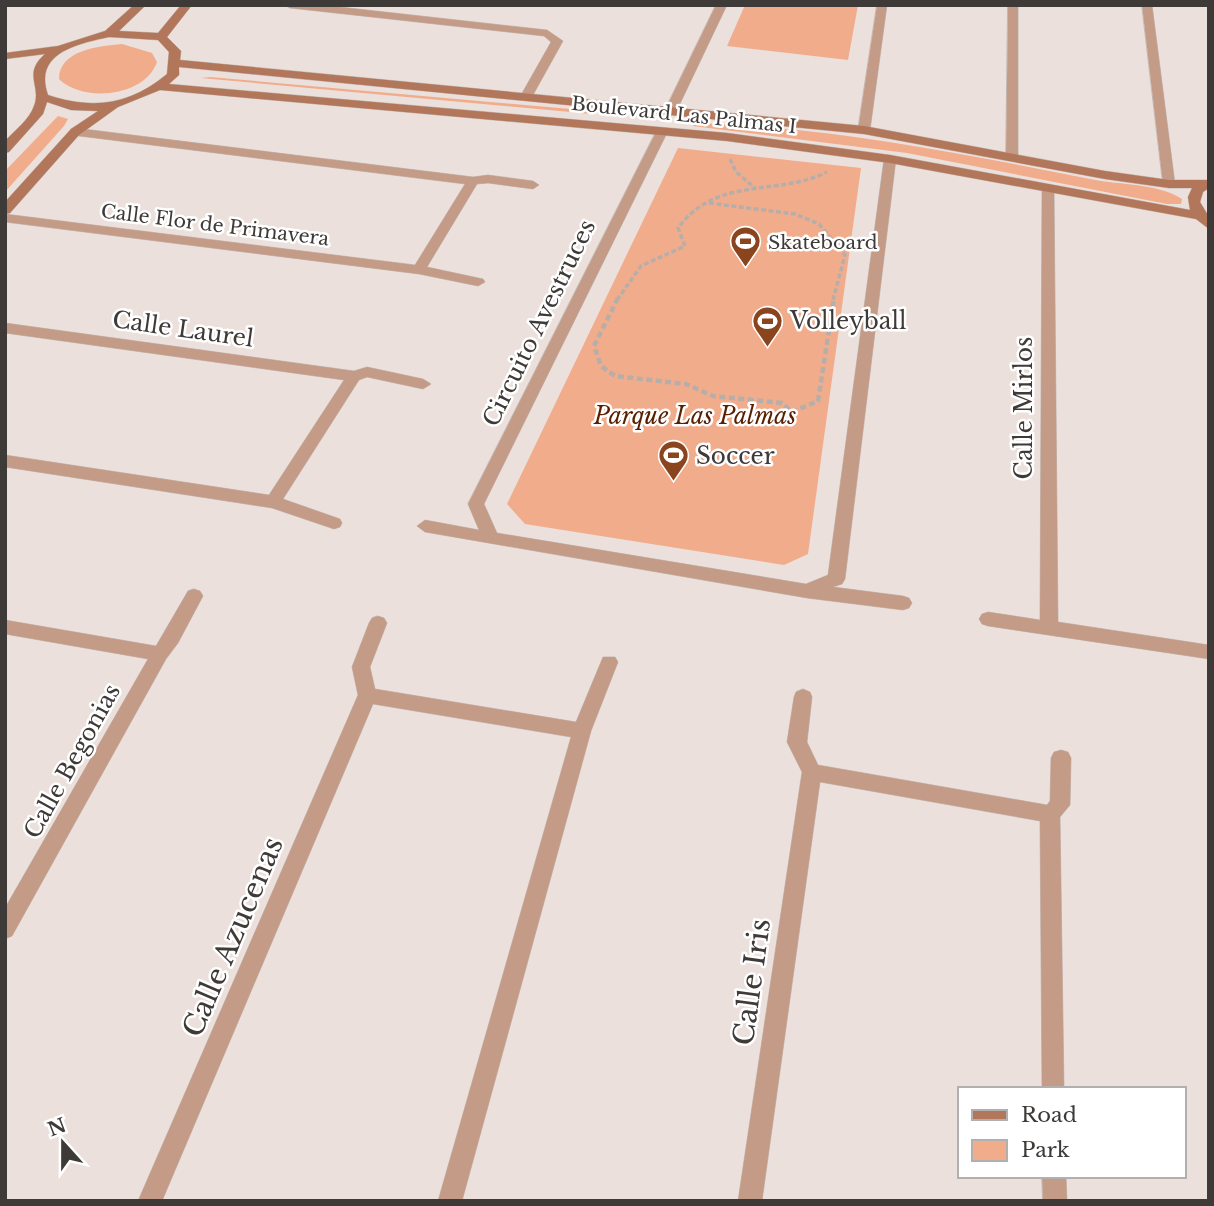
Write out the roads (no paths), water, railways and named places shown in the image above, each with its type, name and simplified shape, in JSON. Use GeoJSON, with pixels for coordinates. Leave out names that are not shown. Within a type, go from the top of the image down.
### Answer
{"type":"FeatureCollection","features":[{"type":"Feature","properties":{"kind":"street"},"geometry":{"type":"LineString","coordinates":[[109,34],[141,5]]}},
{"type":"Feature","properties":{"kind":"street"},"geometry":{"type":"LineString","coordinates":[[162,37],[187,5]]}},
{"type":"Feature","properties":{"kind":"street"},"geometry":{"type":"LineString","coordinates":[[290,5],[547,33],[557,41],[527,95]]}},
{"type":"Feature","properties":{"kind":"street"},"geometry":{"type":"LineString","coordinates":[[671,110],[722,5]]}},
{"type":"Feature","properties":{"kind":"street"},"geometry":{"type":"LineString","coordinates":[[864,130],[882,5]]}},
{"type":"Feature","properties":{"kind":"street"},"geometry":{"type":"LineString","coordinates":[[1012,155],[1013,5]]}},
{"type":"Feature","properties":{"kind":"street"},"geometry":{"type":"LineString","coordinates":[[1147,5],[1169,184]]}},
{"type":"Feature","properties":{"kind":"street"},"geometry":{"type":"LineString","coordinates":[[109,34],[162,37],[175,51],[176,63],[173,75],[161,87],[135,100],[75,107],[43,97],[18,66],[80,40],[109,34]]}},
{"type":"Feature","properties":{"kind":"street"},"geometry":{"type":"LineString","coordinates":[[18,66],[36,72],[43,61],[58,49]]}},
{"type":"Feature","properties":{"kind":"street","name":"Boulevard Las Palmas I"},"geometry":{"type":"LineString","coordinates":[[176,63],[527,95],[864,130],[1169,184],[1204,185]]}},
{"type":"Feature","properties":{"kind":"street","name":"Boulevard Las Palmas I"},"geometry":{"type":"LineString","coordinates":[[161,87],[727,137],[890,159],[1206,223]]}},
{"type":"Feature","properties":{"kind":"street"},"geometry":{"type":"LineString","coordinates":[[5,149],[39,111],[43,97]]}},
{"type":"Feature","properties":{"kind":"street"},"geometry":{"type":"LineString","coordinates":[[5,210],[75,132],[116,104]]}},
{"type":"Feature","properties":{"kind":"street"},"geometry":{"type":"LineString","coordinates":[[628,128],[638,106]]}},
{"type":"Feature","properties":{"kind":"street","name":"Circuito Avestruces"},"geometry":{"type":"LineString","coordinates":[[491,538],[476,504],[662,131]]}},
{"type":"Feature","properties":{"kind":"street"},"geometry":{"type":"LineString","coordinates":[[75,132],[473,181],[488,179],[533,185]]}},
{"type":"Feature","properties":{"kind":"street"},"geometry":{"type":"LineString","coordinates":[[807,590],[836,579],[890,159]]}},
{"type":"Feature","properties":{"kind":"street"},"geometry":{"type":"LineString","coordinates":[[419,270],[473,181]]}},
{"type":"Feature","properties":{"kind":"street"},"geometry":{"type":"LineString","coordinates":[[1204,185],[1193,196],[1206,223]]}},
{"type":"Feature","properties":{"kind":"street","name":"Calle Mirlos"},"geometry":{"type":"LineString","coordinates":[[1048,190],[1049,627]]}},
{"type":"Feature","properties":{"kind":"street","name":"Calle Flor de Primavera"},"geometry":{"type":"LineString","coordinates":[[5,218],[419,270],[478,282]]}},
{"type":"Feature","properties":{"kind":"street","name":"Calle Laurel"},"geometry":{"type":"LineString","coordinates":[[5,328],[354,376],[367,372],[423,384]]}},
{"type":"Feature","properties":{"kind":"street"},"geometry":{"type":"LineString","coordinates":[[273,502],[354,376]]}},
{"type":"Feature","properties":{"kind":"street"},"geometry":{"type":"LineString","coordinates":[[5,461],[273,502],[334,523]]}},
{"type":"Feature","properties":{"kind":"street"},"geometry":{"type":"LineString","coordinates":[[425,526],[807,590],[903,603]]}},
{"type":"Feature","properties":{"kind":"street","name":"Calle Begonias"},"geometry":{"type":"LineString","coordinates":[[5,929],[194,596]]}},
{"type":"Feature","properties":{"kind":"street"},"geometry":{"type":"LineString","coordinates":[[988,619],[1209,652]]}},
{"type":"Feature","properties":{"kind":"street","name":"Calle Azucenas"},"geometry":{"type":"LineString","coordinates":[[150,1201],[367,695],[361,667],[378,623]]}},
{"type":"Feature","properties":{"kind":"street"},"geometry":{"type":"LineString","coordinates":[[5,627],[160,653]]}},
{"type":"Feature","properties":{"kind":"street"},"geometry":{"type":"LineString","coordinates":[[450,1201],[583,731],[609,662]]}},
{"type":"Feature","properties":{"kind":"street"},"geometry":{"type":"LineString","coordinates":[[367,695],[583,731]]}},
{"type":"Feature","properties":{"kind":"street"},"geometry":{"type":"LineString","coordinates":[[803,697],[797,742],[813,772],[1050,814],[1060,806],[1061,758]]}},
{"type":"Feature","properties":{"kind":"street","name":"Calle Iris"},"geometry":{"type":"LineString","coordinates":[[750,1201],[813,772]]}},
{"type":"Feature","properties":{"kind":"street"},"geometry":{"type":"LineString","coordinates":[[1050,814],[1053,1087]]}},
{"type":"Feature","properties":{"kind":"street"},"geometry":{"type":"LineString","coordinates":[[1054,1178],[1055,1201]]}},
{"type":"Feature","properties":{"kind":"place","name":"Skateboard"},"geometry":{"type":"Point","coordinates":[745,269]}},
{"type":"Feature","properties":{"kind":"place","name":"Volleyball"},"geometry":{"type":"Point","coordinates":[767,348]}},
{"type":"Feature","properties":{"kind":"place","name":"Soccer"},"geometry":{"type":"Point","coordinates":[673,483]}},
{"type":"Feature","properties":{"kind":"park label","name":"Parque Las Palmas"},"geometry":{"type":"Point","coordinates":[695,416]}}]}
